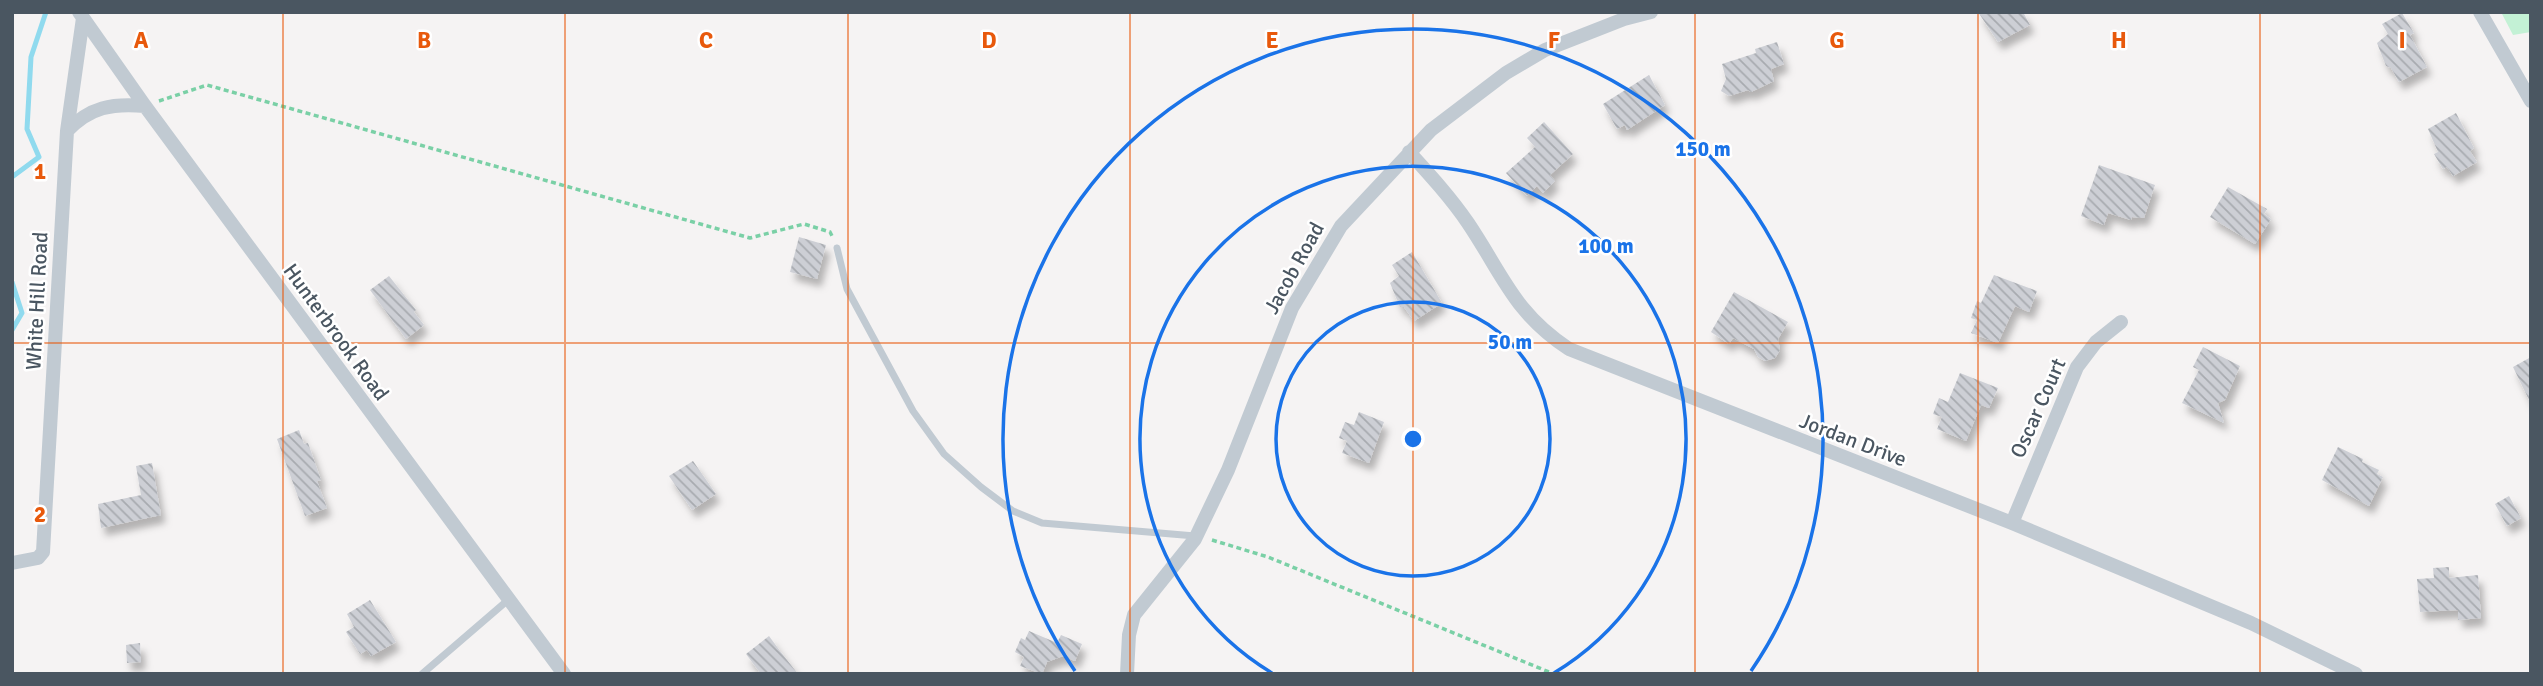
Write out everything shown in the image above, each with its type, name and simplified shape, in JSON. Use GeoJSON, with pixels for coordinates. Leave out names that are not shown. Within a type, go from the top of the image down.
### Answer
{"type":"FeatureCollection","features":[{"type":"Feature","properties":{"kind":"street","name":"Jacob Road"},"geometry":{"type":"LineString","coordinates":[[1127,674],[1133,615],[1196,536],[1228,470],[1292,308],[1341,226],[1431,130],[1506,74],[1545,50],[1624,19],[1650,12]]}},
{"type":"Feature","properties":{"kind":"street"},"geometry":{"type":"LineString","coordinates":[[2480,12],[2531,101]]}},
{"type":"Feature","properties":{"kind":"street","name":"Hunterbrook Road"},"geometry":{"type":"LineString","coordinates":[[81,15],[145,106],[564,674]]}},
{"type":"Feature","properties":{"kind":"street","name":"White Hill Road"},"geometry":{"type":"LineString","coordinates":[[12,563],[38,558],[44,542],[67,131],[81,15]]}},
{"type":"Feature","properties":{"kind":"street"},"geometry":{"type":"LineString","coordinates":[[67,131],[96,108],[128,104],[145,106]]}},
{"type":"Feature","properties":{"kind":"street","name":"Jordan Drive"},"geometry":{"type":"LineString","coordinates":[[1409,152],[1468,223],[1520,307],[1540,328],[1569,349],[2012,523],[2251,623],[2356,674]]}},
{"type":"Feature","properties":{"kind":"street","name":"Oscar Court"},"geometry":{"type":"LineString","coordinates":[[2012,523],[2077,367],[2096,342],[2121,322]]}},
{"type":"Feature","properties":{"kind":"lane"},"geometry":{"type":"LineString","coordinates":[[836,248],[847,289],[913,411],[944,454],[981,487],[1013,511],[1042,523],[1196,536]]}},
{"type":"Feature","properties":{"kind":"lane"},"geometry":{"type":"LineString","coordinates":[[422,674],[508,600]]}},
{"type":"Feature","properties":{"kind":"path"},"geometry":{"type":"LineString","coordinates":[[145,106],[207,85],[750,238],[804,224],[830,232],[836,248]]}},
{"type":"Feature","properties":{"kind":"path"},"geometry":{"type":"LineString","coordinates":[[1196,536],[1268,557],[1553,674]]}},
{"type":"Feature","properties":{"kind":"green space"},"geometry":{"type":"Polygon","coordinates":[[[2501,12],[2531,12],[2531,32],[2513,35],[2501,12]]]}},
{"type":"Feature","properties":{"kind":"building"},"geometry":{"type":"Polygon","coordinates":[[[1978,12],[2023,12],[2030,25],[1998,42],[1978,12]]]}},
{"type":"Feature","properties":{"kind":"building"},"geometry":{"type":"Polygon","coordinates":[[[2402,13],[2414,33],[2410,35],[2427,67],[2399,82],[2391,68],[2386,66],[2377,43],[2388,34],[2382,24],[2402,13]]]}},
{"type":"Feature","properties":{"kind":"building"},"geometry":{"type":"Polygon","coordinates":[[[1777,42],[1784,64],[1771,69],[1774,81],[1751,92],[1748,90],[1729,96],[1721,91],[1726,79],[1722,64],[1756,53],[1755,49],[1777,42]]]}},
{"type":"Feature","properties":{"kind":"building"},"geometry":{"type":"Polygon","coordinates":[[[1649,75],[1665,105],[1627,130],[1625,125],[1617,129],[1603,104],[1649,75]]]}},
{"type":"Feature","properties":{"kind":"building"},"geometry":{"type":"Polygon","coordinates":[[[2456,113],[2474,148],[2470,151],[2477,162],[2453,176],[2447,167],[2443,169],[2434,154],[2438,152],[2428,129],[2456,113]]]}},
{"type":"Feature","properties":{"kind":"building"},"geometry":{"type":"Polygon","coordinates":[[[1544,122],[1573,154],[1550,175],[1555,181],[1543,193],[1537,186],[1527,196],[1506,173],[1535,147],[1527,138],[1544,122]]]}},
{"type":"Feature","properties":{"kind":"building"},"geometry":{"type":"Polygon","coordinates":[[[2099,165],[2155,185],[2144,218],[2132,217],[2131,220],[2108,213],[2104,225],[2081,216],[2099,165]]]}},
{"type":"Feature","properties":{"kind":"building"},"geometry":{"type":"Polygon","coordinates":[[[2228,187],[2267,209],[2264,214],[2271,219],[2255,244],[2210,217],[2228,187]]]}},
{"type":"Feature","properties":{"kind":"building"},"geometry":{"type":"Polygon","coordinates":[[[799,237],[826,245],[817,279],[790,272],[799,237]]]}},
{"type":"Feature","properties":{"kind":"building"},"geometry":{"type":"Polygon","coordinates":[[[1412,252],[1442,303],[1414,321],[1404,307],[1400,307],[1390,283],[1399,276],[1392,265],[1412,252]]]}},
{"type":"Feature","properties":{"kind":"building"},"geometry":{"type":"Polygon","coordinates":[[[1994,275],[2037,291],[2029,312],[2015,306],[1998,343],[1971,333],[1977,320],[1971,318],[1977,301],[1981,303],[1994,275]]]}},
{"type":"Feature","properties":{"kind":"building"},"geometry":{"type":"Polygon","coordinates":[[[389,276],[416,310],[414,312],[424,325],[406,339],[370,290],[389,276]]]}},
{"type":"Feature","properties":{"kind":"building"},"geometry":{"type":"Polygon","coordinates":[[[1734,292],[1788,322],[1778,339],[1780,350],[1775,358],[1765,361],[1758,357],[1754,349],[1733,338],[1729,344],[1711,332],[1734,292]]]}},
{"type":"Feature","properties":{"kind":"building"},"geometry":{"type":"Polygon","coordinates":[[[2203,347],[2240,366],[2225,400],[2218,403],[2224,423],[2182,403],[2199,370],[2193,367],[2203,347]]]}},
{"type":"Feature","properties":{"kind":"building"},"geometry":{"type":"Polygon","coordinates":[[[2531,357],[2531,404],[2513,367],[2531,357]]]}},
{"type":"Feature","properties":{"kind":"building"},"geometry":{"type":"Polygon","coordinates":[[[1960,373],[1998,388],[1989,408],[1981,405],[1966,441],[1937,429],[1942,417],[1933,414],[1939,398],[1948,402],[1960,373]]]}},
{"type":"Feature","properties":{"kind":"building"},"geometry":{"type":"Polygon","coordinates":[[[1359,412],[1384,422],[1369,463],[1342,453],[1347,441],[1339,438],[1345,422],[1354,425],[1359,412]]]}},
{"type":"Feature","properties":{"kind":"building"},"geometry":{"type":"Polygon","coordinates":[[[299,430],[304,444],[308,443],[327,508],[305,516],[277,439],[299,430]]]}},
{"type":"Feature","properties":{"kind":"building"},"geometry":{"type":"Polygon","coordinates":[[[2338,447],[2363,459],[2362,462],[2379,470],[2377,474],[2383,477],[2369,506],[2322,480],[2338,447]]]}},
{"type":"Feature","properties":{"kind":"building"},"geometry":{"type":"Polygon","coordinates":[[[693,461],[716,494],[692,510],[669,476],[693,461]]]}},
{"type":"Feature","properties":{"kind":"building"},"geometry":{"type":"Polygon","coordinates":[[[152,463],[161,515],[101,528],[98,504],[141,495],[136,466],[152,463]]]}},
{"type":"Feature","properties":{"kind":"building"},"geometry":{"type":"Polygon","coordinates":[[[2509,496],[2521,518],[2507,526],[2495,504],[2509,496]]]}},
{"type":"Feature","properties":{"kind":"building"},"geometry":{"type":"Polygon","coordinates":[[[2449,567],[2449,578],[2478,575],[2481,618],[2458,620],[2458,610],[2420,612],[2417,579],[2434,578],[2433,568],[2449,567]]]}},
{"type":"Feature","properties":{"kind":"building"},"geometry":{"type":"Polygon","coordinates":[[[370,600],[396,642],[371,656],[367,650],[360,654],[346,632],[354,627],[347,614],[370,600]]]}},
{"type":"Feature","properties":{"kind":"building"},"geometry":{"type":"Polygon","coordinates":[[[1029,631],[1057,643],[1061,635],[1082,644],[1075,661],[1063,656],[1047,662],[1042,674],[1020,666],[1024,657],[1015,652],[1021,638],[1025,640],[1029,631]]]}},
{"type":"Feature","properties":{"kind":"building"},"geometry":{"type":"Polygon","coordinates":[[[769,636],[798,674],[761,674],[746,654],[769,636]]]}},
{"type":"Feature","properties":{"kind":"building"},"geometry":{"type":"Polygon","coordinates":[[[140,643],[141,662],[127,663],[126,645],[140,643]]]}},
{"type":"Feature","properties":{"kind":"waterway"},"geometry":{"type":"LineString","coordinates":[[12,177],[39,157],[27,129],[31,57],[46,12]]}},
{"type":"Feature","properties":{"kind":"waterway"},"geometry":{"type":"LineString","coordinates":[[12,282],[22,313],[12,330]]}}]}
